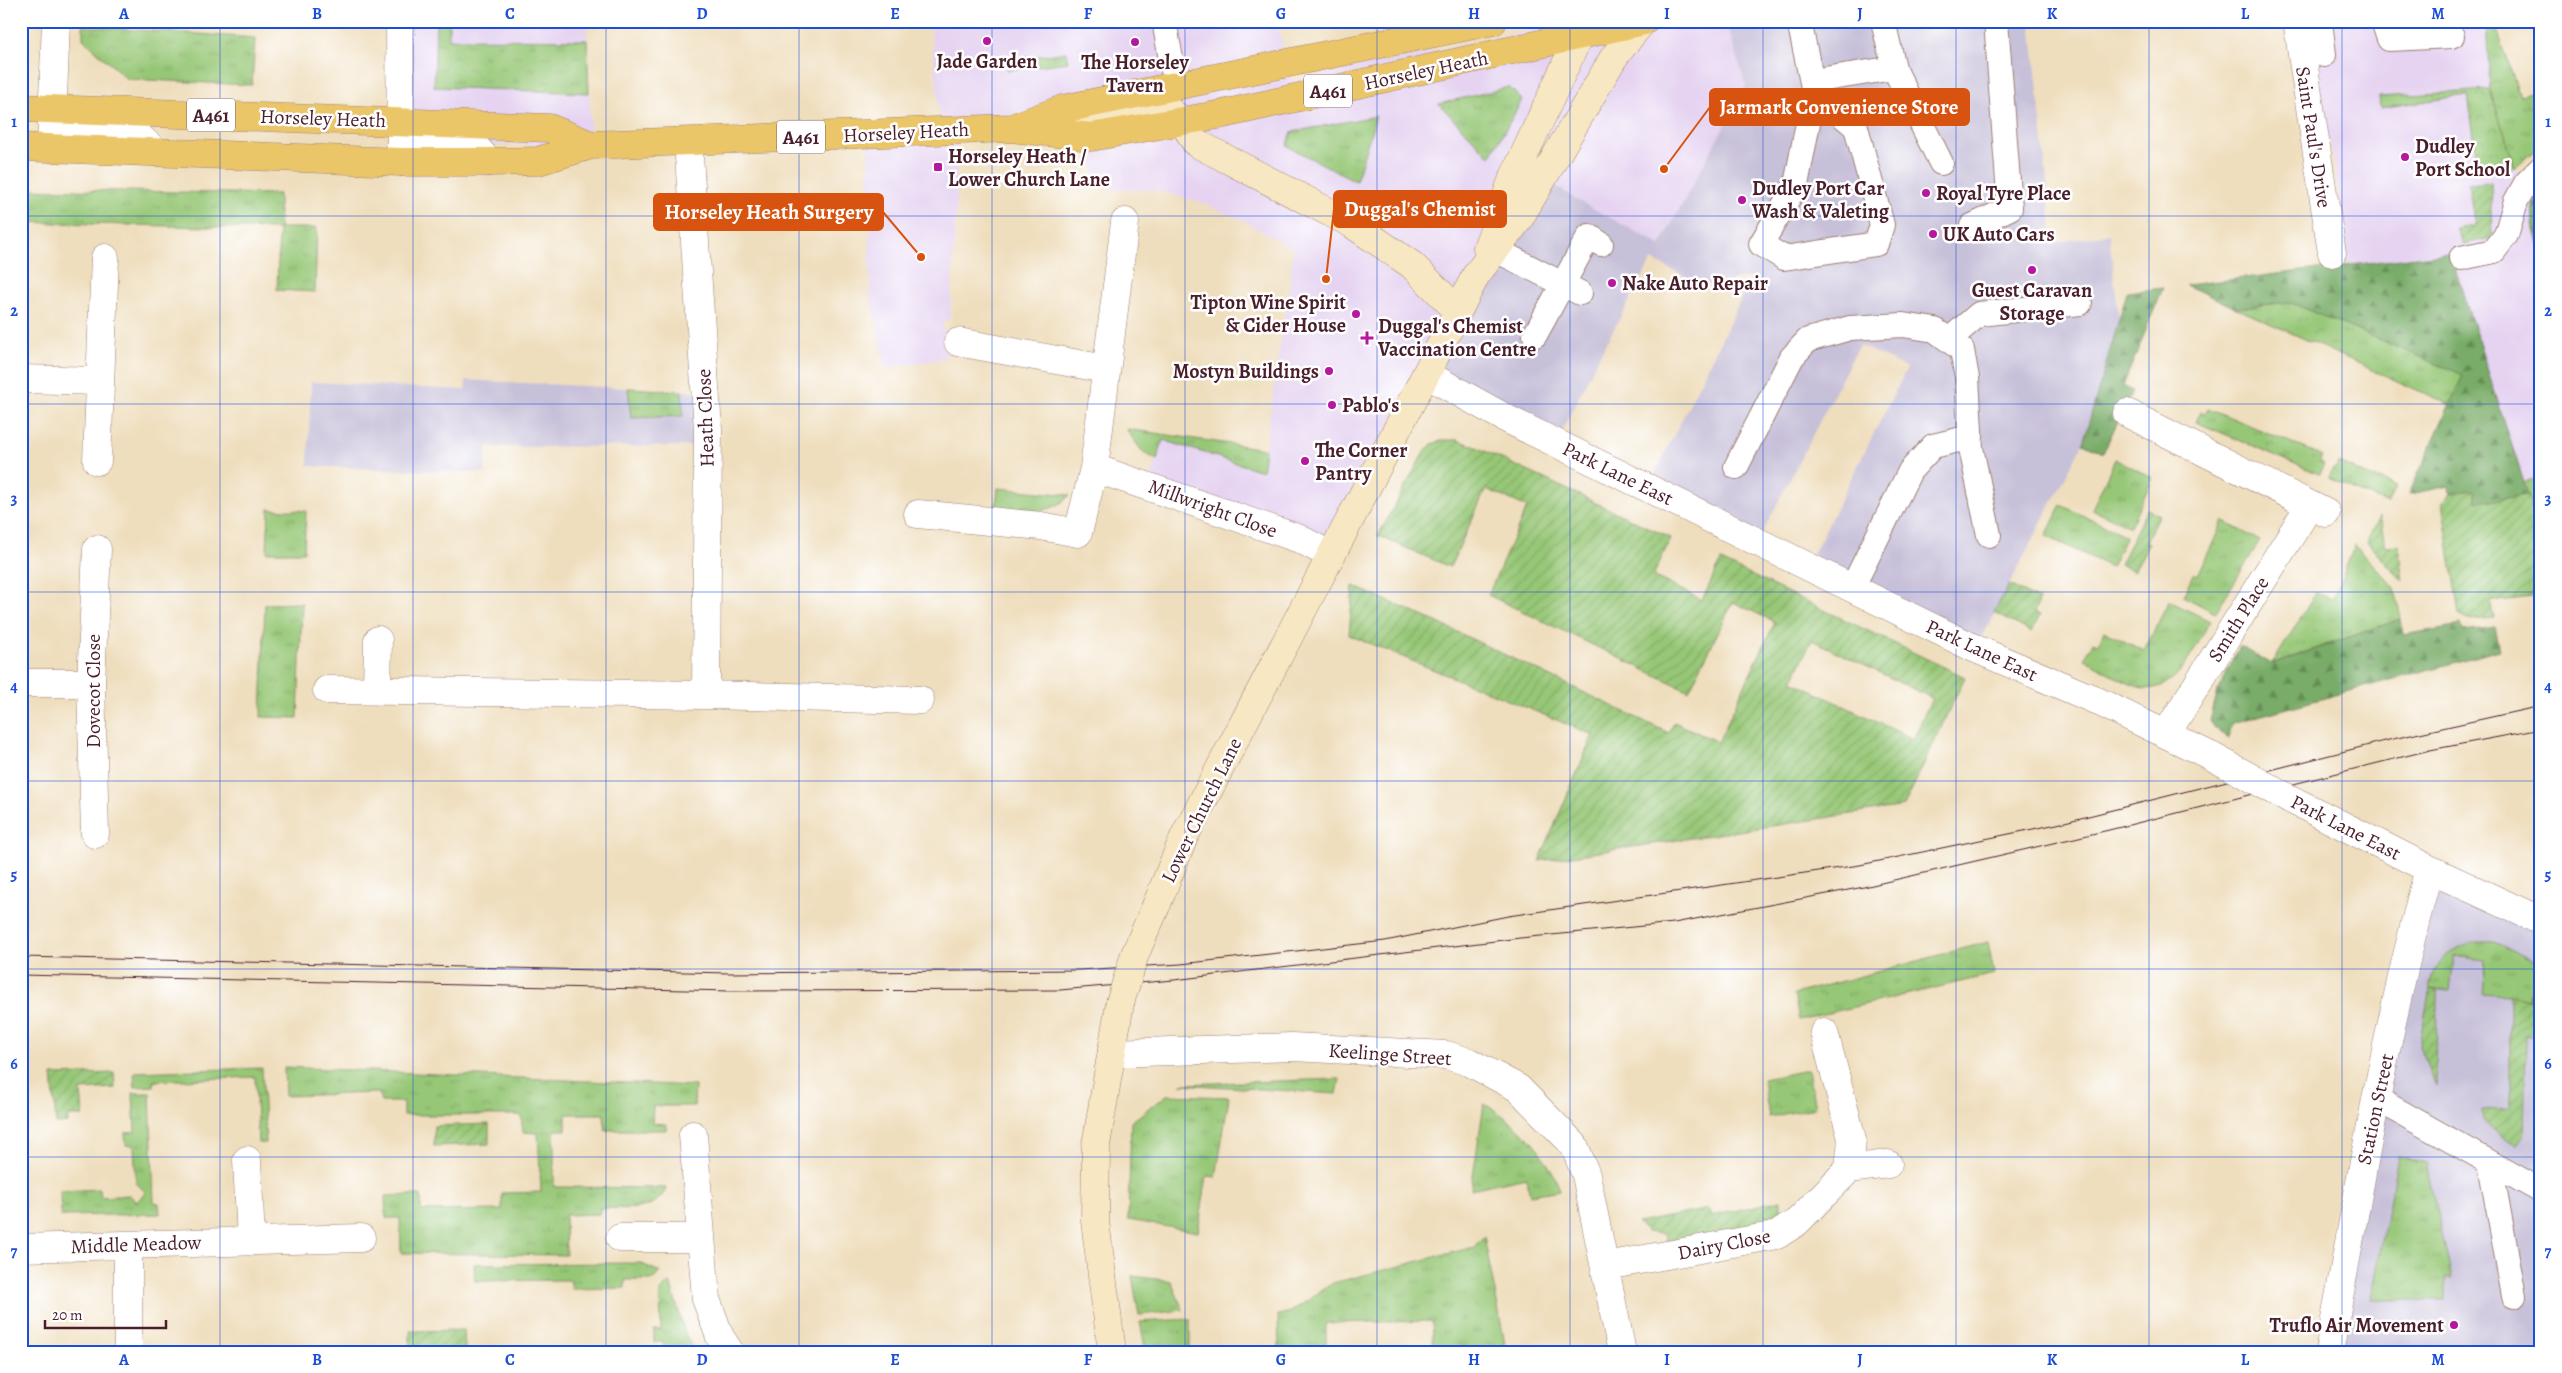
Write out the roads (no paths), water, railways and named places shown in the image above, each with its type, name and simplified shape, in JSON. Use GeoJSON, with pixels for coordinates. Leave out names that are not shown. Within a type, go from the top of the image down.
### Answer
{"type":"FeatureCollection","features":[{"type":"Feature","properties":{"kind":"highway","name":"Horseley Heath"},"geometry":{"type":"LineString","coordinates":[[1011,128],[1063,109],[1493,21]]}},
{"type":"Feature","properties":{"kind":"highway","name":"Horseley Heath"},"geometry":{"type":"LineString","coordinates":[[21,147],[52,129],[401,142],[489,162],[538,161],[591,145],[1011,128],[1091,137],[1183,122],[1584,29],[1643,22]]}},
{"type":"Feature","properties":{"kind":"highway","name":"Horseley Heath"},"geometry":{"type":"LineString","coordinates":[[21,108],[52,129],[156,152],[401,142],[549,128],[591,145]]}},
{"type":"Feature","properties":{"kind":"main road","name":"Horseley Heath"},"geometry":{"type":"LineString","coordinates":[[1476,275],[1519,219],[1614,57],[1643,22]]}},
{"type":"Feature","properties":{"kind":"main road","name":"Horseley Heath"},"geometry":{"type":"LineString","coordinates":[[1457,310],[1476,275],[1512,181],[1584,29]]}},
{"type":"Feature","properties":{"kind":"main road"},"geometry":{"type":"LineString","coordinates":[[1063,109],[1089,119],[1166,108],[1183,122],[1196,144],[1352,224],[1412,265],[1457,310]]}},
{"type":"Feature","properties":{"kind":"main road","name":"Lower Church Lane"},"geometry":{"type":"LineString","coordinates":[[1112,1352],[1095,1221],[1096,1145],[1120,1003],[1135,954],[1184,837],[1426,374],[1457,310]]}},
{"type":"Feature","properties":{"kind":"street"},"geometry":{"type":"LineString","coordinates":[[52,129],[56,21]]}},
{"type":"Feature","properties":{"kind":"street"},"geometry":{"type":"LineString","coordinates":[[400,21],[401,142]]}},
{"type":"Feature","properties":{"kind":"street","name":"Saint Paul's Drive"},"geometry":{"type":"LineString","coordinates":[[2297,21],[2332,253]]}},
{"type":"Feature","properties":{"kind":"street","name":"Heath Close"},"geometry":{"type":"LineString","coordinates":[[688,142],[708,429],[706,695]]}},
{"type":"Feature","properties":{"kind":"street"},"geometry":{"type":"LineString","coordinates":[[918,514],[1041,526],[1078,533],[1094,468],[1125,222]]}},
{"type":"Feature","properties":{"kind":"street"},"geometry":{"type":"LineString","coordinates":[[97,460],[99,381],[106,258]]}},
{"type":"Feature","properties":{"kind":"street"},"geometry":{"type":"LineString","coordinates":[[958,342],[1106,369]]}},
{"type":"Feature","properties":{"kind":"street","name":"Park Lane East"},"geometry":{"type":"LineString","coordinates":[[1426,374],[1507,419],[1976,649],[2093,699],[2166,734],[2429,869],[2541,921]]}},
{"type":"Feature","properties":{"kind":"street"},"geometry":{"type":"LineString","coordinates":[[21,379],[99,381]]}},
{"type":"Feature","properties":{"kind":"street","name":"Smith Place"},"geometry":{"type":"LineString","coordinates":[[2127,413],[2319,509],[2166,734]]}},
{"type":"Feature","properties":{"kind":"street","name":"Millwright Close"},"geometry":{"type":"LineString","coordinates":[[1094,468],[1300,539],[1330,555]]}},
{"type":"Feature","properties":{"kind":"street","name":"Dovecot Close"},"geometry":{"type":"LineString","coordinates":[[95,834],[91,683],[97,549]]}},
{"type":"Feature","properties":{"kind":"street"},"geometry":{"type":"LineString","coordinates":[[377,690],[378,640]]}},
{"type":"Feature","properties":{"kind":"street"},"geometry":{"type":"LineString","coordinates":[[21,683],[91,683]]}},
{"type":"Feature","properties":{"kind":"street"},"geometry":{"type":"LineString","coordinates":[[327,690],[920,700]]}},
{"type":"Feature","properties":{"kind":"street","name":"Station Street"},"geometry":{"type":"LineString","coordinates":[[2329,1352],[2377,1099],[2414,925],[2429,869]]}},
{"type":"Feature","properties":{"kind":"street"},"geometry":{"type":"LineString","coordinates":[[1824,1032],[1852,1139],[1849,1169],[1888,1164]]}},
{"type":"Feature","properties":{"kind":"street","name":"Keelinge Street"},"geometry":{"type":"LineString","coordinates":[[1112,1053],[1292,1047],[1446,1055],[1469,1062],[1518,1088],[1574,1145],[1586,1175],[1622,1352]]}},
{"type":"Feature","properties":{"kind":"street"},"geometry":{"type":"LineString","coordinates":[[693,1134],[706,1300],[720,1337],[730,1352]]}},
{"type":"Feature","properties":{"kind":"street"},"geometry":{"type":"LineString","coordinates":[[247,1160],[251,1240]]}},
{"type":"Feature","properties":{"kind":"street","name":"Dairy Close"},"geometry":{"type":"LineString","coordinates":[[1606,1266],[1777,1235],[1797,1222],[1849,1169]]}},
{"type":"Feature","properties":{"kind":"street","name":"Middle Meadow"},"geometry":{"type":"LineString","coordinates":[[21,1248],[361,1238]]}},
{"type":"Feature","properties":{"kind":"street"},"geometry":{"type":"LineString","coordinates":[[620,1238],[700,1238]]}},
{"type":"Feature","properties":{"kind":"street"},"geometry":{"type":"LineString","coordinates":[[128,1245],[128,1352]]}},
{"type":"Feature","properties":{"kind":"lane"},"geometry":{"type":"LineString","coordinates":[[1164,21],[1176,86]]}},
{"type":"Feature","properties":{"kind":"lane"},"geometry":{"type":"LineString","coordinates":[[1799,21],[1813,87],[1796,185],[1761,244],[1784,258],[1876,244],[1882,225],[1856,127],[1813,87]]}},
{"type":"Feature","properties":{"kind":"lane"},"geometry":{"type":"LineString","coordinates":[[1883,21],[1894,68],[1941,163]]}},
{"type":"Feature","properties":{"kind":"lane"},"geometry":{"type":"LineString","coordinates":[[1972,226],[2010,208],[1996,21]]}},
{"type":"Feature","properties":{"kind":"lane"},"geometry":{"type":"LineString","coordinates":[[2320,21],[2324,56]]}},
{"type":"Feature","properties":{"kind":"lane"},"geometry":{"type":"LineString","coordinates":[[2383,21],[2389,39],[2452,36]]}},
{"type":"Feature","properties":{"kind":"lane"},"geometry":{"type":"LineString","coordinates":[[1813,87],[1894,68]]}},
{"type":"Feature","properties":{"kind":"lane"},"geometry":{"type":"LineString","coordinates":[[2461,258],[2494,251],[2506,235],[2516,201],[2526,184],[2541,168]]}},
{"type":"Feature","properties":{"kind":"lane"},"geometry":{"type":"LineString","coordinates":[[1535,335],[1571,289],[1588,236],[1601,244]]}},
{"type":"Feature","properties":{"kind":"lane"},"geometry":{"type":"LineString","coordinates":[[1496,250],[1571,289]]}},
{"type":"Feature","properties":{"kind":"lane"},"geometry":{"type":"LineString","coordinates":[[1949,340],[1979,314],[2080,303]]}},
{"type":"Feature","properties":{"kind":"lane"},"geometry":{"type":"LineString","coordinates":[[1736,467],[1792,357],[1808,340],[1850,328],[1903,325],[1935,330],[1962,350],[1967,378],[1971,437],[1989,535]]}},
{"type":"Feature","properties":{"kind":"lane"},"geometry":{"type":"LineString","coordinates":[[1852,588],[1910,471],[1933,446],[1971,437]]}},
{"type":"Feature","properties":{"kind":"lane"},"geometry":{"type":"LineString","coordinates":[[2377,1099],[2541,1191]]}},
{"type":"Feature","properties":{"kind":"lane"},"geometry":{"type":"LineString","coordinates":[[2490,1164],[2514,1296]]}},
{"type":"Feature","properties":{"kind":"tram line"},"geometry":{"type":"LineString","coordinates":[[21,957],[729,973],[1078,970],[1181,964],[1385,941],[1508,916],[1860,865],[2057,824],[2393,739],[2541,706]]}},
{"type":"Feature","properties":{"kind":"tram line"},"geometry":{"type":"LineString","coordinates":[[21,975],[730,991],[1060,990],[1174,980],[1520,938],[1674,923],[1864,887],[2109,830],[2430,750],[2541,729]]}},
{"type":"Feature","properties":{"kind":"place","name":"Jade Garden"},"geometry":{"type":"Point","coordinates":[987,41]}},
{"type":"Feature","properties":{"kind":"place","name":"The Horseley Tavern"},"geometry":{"type":"Point","coordinates":[1135,42]}},
{"type":"Feature","properties":{"kind":"place","name":"Dudley Port School"},"geometry":{"type":"Point","coordinates":[2405,157]}},
{"type":"Feature","properties":{"kind":"place","name":"Horseley Heath / Lower Church Lane"},"geometry":{"type":"Point","coordinates":[938,167]}},
{"type":"Feature","properties":{"kind":"place","name":"Jarmark Convenience Store"},"geometry":{"type":"Point","coordinates":[1664,169]}},
{"type":"Feature","properties":{"kind":"place","name":"Royal Tyre Place"},"geometry":{"type":"Point","coordinates":[1926,193]}},
{"type":"Feature","properties":{"kind":"place","name":"Dudley Port Car Wash & Valeting"},"geometry":{"type":"Point","coordinates":[1742,200]}},
{"type":"Feature","properties":{"kind":"place","name":"UK Auto Cars"},"geometry":{"type":"Point","coordinates":[1933,234]}},
{"type":"Feature","properties":{"kind":"place","name":"Horseley Heath Surgery"},"geometry":{"type":"Point","coordinates":[921,257]}},
{"type":"Feature","properties":{"kind":"place","name":"Guest Caravan Storage"},"geometry":{"type":"Point","coordinates":[2032,270]}},
{"type":"Feature","properties":{"kind":"place","name":"Duggal's Chemist"},"geometry":{"type":"Point","coordinates":[1326,279]}},
{"type":"Feature","properties":{"kind":"place","name":"Nake Auto Repair"},"geometry":{"type":"Point","coordinates":[1612,283]}},
{"type":"Feature","properties":{"kind":"place","name":"Tipton Wine Spirit & Cider House"},"geometry":{"type":"Point","coordinates":[1356,314]}},
{"type":"Feature","properties":{"kind":"place","name":"Duggal's Chemist Vaccination Centre"},"geometry":{"type":"Point","coordinates":[1367,338]}},
{"type":"Feature","properties":{"kind":"place","name":"Mostyn Buildings"},"geometry":{"type":"Point","coordinates":[1329,371]}},
{"type":"Feature","properties":{"kind":"place","name":"Pablo's"},"geometry":{"type":"Point","coordinates":[1332,405]}},
{"type":"Feature","properties":{"kind":"place","name":"The Corner Pantry"},"geometry":{"type":"Point","coordinates":[1305,461]}},
{"type":"Feature","properties":{"kind":"place","name":"Truflo Air Movement"},"geometry":{"type":"Point","coordinates":[2454,1325]}}]}
